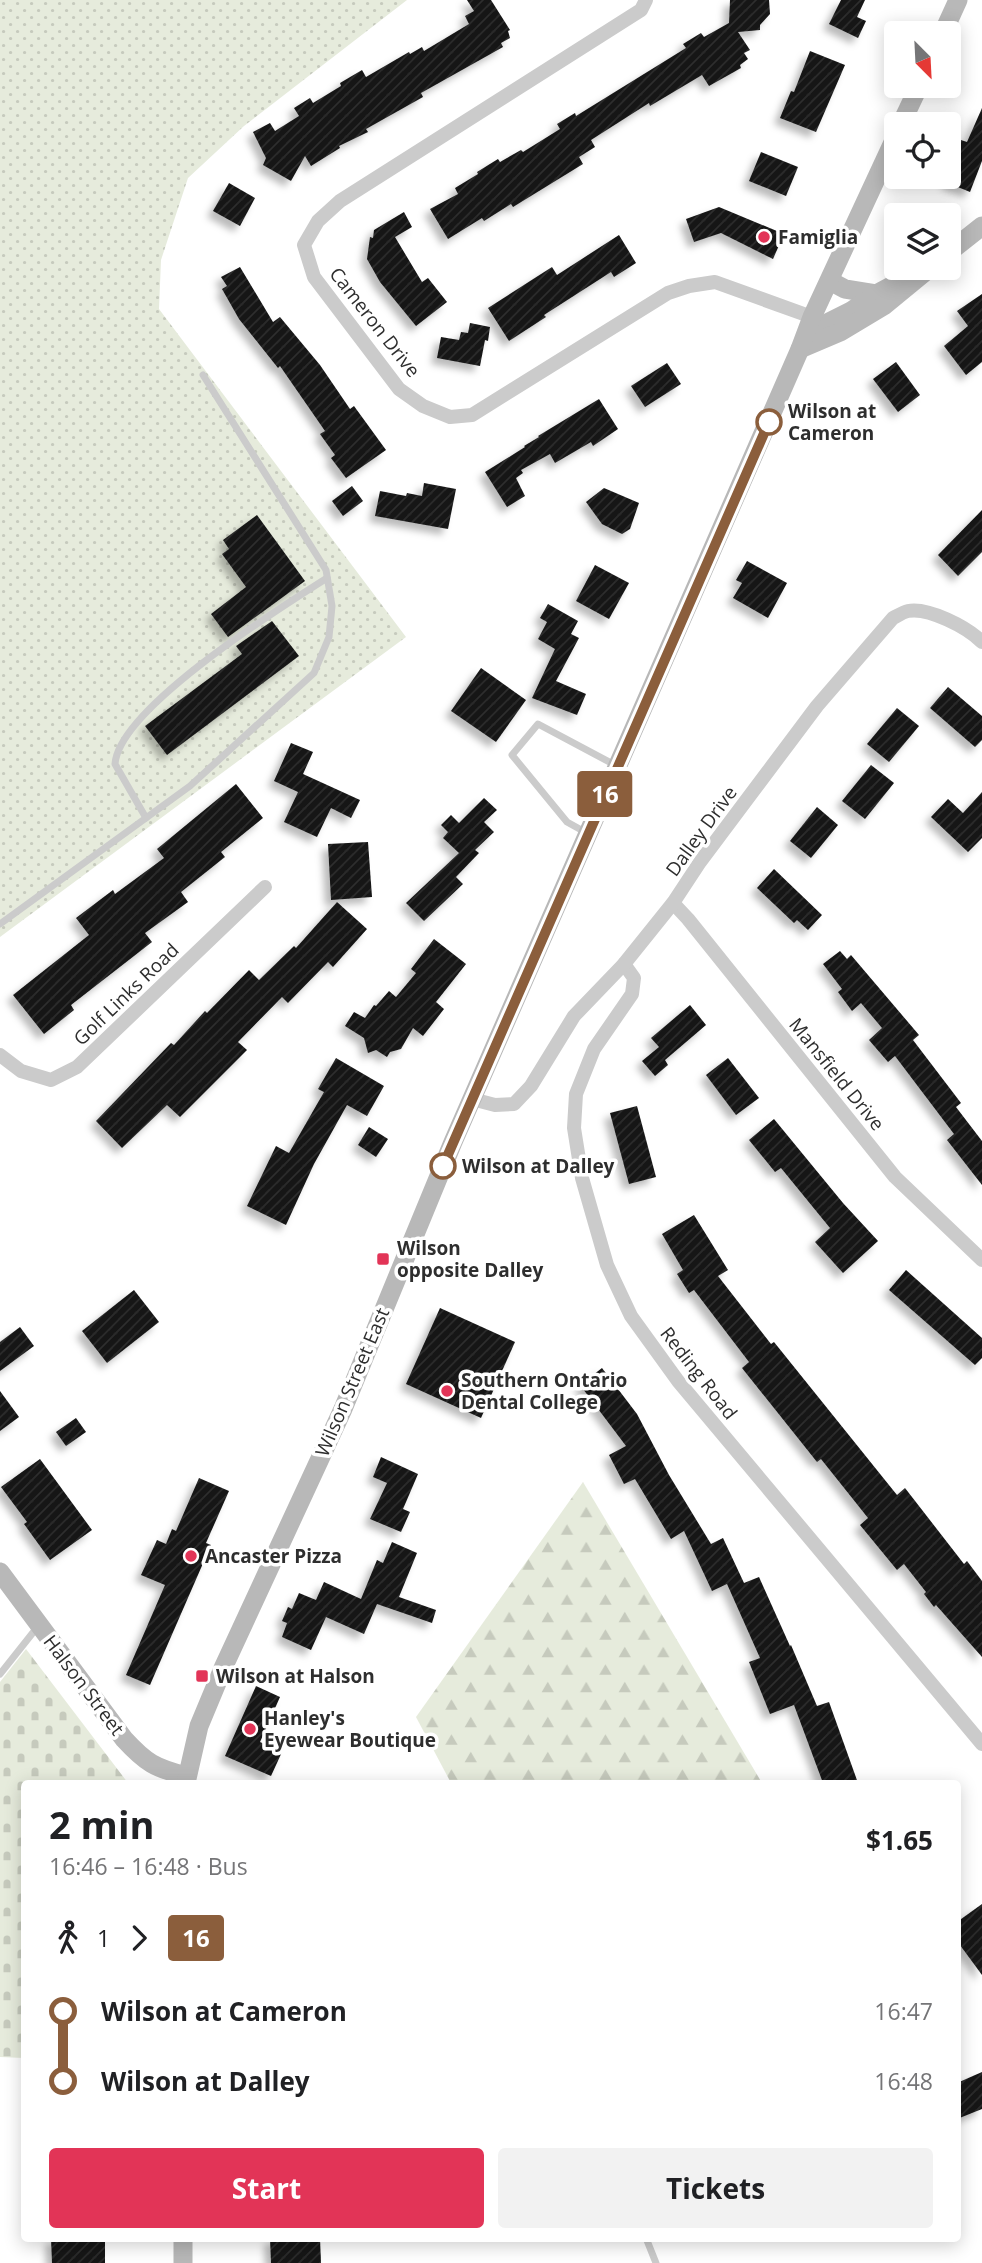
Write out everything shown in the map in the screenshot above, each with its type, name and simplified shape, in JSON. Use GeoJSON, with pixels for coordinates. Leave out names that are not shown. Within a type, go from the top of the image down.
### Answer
{"type":"FeatureCollection","features":[{"type":"Feature","properties":{"kind":"main road"},"geometry":{"type":"LineString","coordinates":[[948,21],[958,0]]}},
{"type":"Feature","properties":{"kind":"main road","name":"Wilson Street East"},"geometry":{"type":"LineString","coordinates":[[186,1779],[199,1726],[223,1666],[343,1409],[472,1098],[806,333],[884,162]]}},
{"type":"Feature","properties":{"kind":"main road"},"geometry":{"type":"LineString","coordinates":[[961,243],[982,226]]}},
{"type":"Feature","properties":{"kind":"main road"},"geometry":{"type":"LineString","coordinates":[[806,333],[904,280]]}},
{"type":"Feature","properties":{"kind":"main road"},"geometry":{"type":"LineString","coordinates":[[806,333],[840,332],[885,305],[914,280]]}},
{"type":"Feature","properties":{"kind":"main road"},"geometry":{"type":"LineString","coordinates":[[830,281],[845,289],[876,294]]}},
{"type":"Feature","properties":{"kind":"main road","name":"Halson Street"},"geometry":{"type":"LineString","coordinates":[[0,1572],[124,1739],[141,1757],[159,1769],[186,1779]]}},
{"type":"Feature","properties":{"kind":"main road"},"geometry":{"type":"LineString","coordinates":[[183,2242],[184,2263]]}},
{"type":"Feature","properties":{"kind":"street","name":"Cameron Drive"},"geometry":{"type":"LineString","coordinates":[[646,0],[641,10],[340,201],[318,220],[304,245],[314,277],[399,389],[423,406],[450,417],[472,415],[668,293],[689,286],[715,282],[806,333]]}},
{"type":"Feature","properties":{"kind":"street","name":"Dalley Drive"},"geometry":{"type":"LineString","coordinates":[[472,1098],[495,1105],[514,1104],[530,1086],[574,1016],[624,964],[673,903],[700,862],[817,706],[892,618],[907,611],[928,611],[979,634]]}},
{"type":"Feature","properties":{"kind":"street","name":"Golf Links Road"},"geometry":{"type":"LineString","coordinates":[[0,1055],[21,1072],[51,1080],[77,1067],[265,887]]}},
{"type":"Feature","properties":{"kind":"street","name":"Mansfield Drive"},"geometry":{"type":"LineString","coordinates":[[673,903],[895,1177],[982,1260]]}},
{"type":"Feature","properties":{"kind":"street","name":"Reding Road"},"geometry":{"type":"LineString","coordinates":[[624,964],[634,978],[632,994],[594,1049],[576,1094],[574,1128],[582,1178],[607,1265],[631,1316],[678,1381],[982,1744]]}},
{"type":"Feature","properties":{"kind":"lane"},"geometry":{"type":"LineString","coordinates":[[0,924],[190,786],[314,673],[329,637],[332,606],[326,570],[203,375]]}},
{"type":"Feature","properties":{"kind":"lane"},"geometry":{"type":"LineString","coordinates":[[146,818],[115,764],[121,741],[142,716],[214,652],[327,578]]}},
{"type":"Feature","properties":{"kind":"lane"},"geometry":{"type":"LineString","coordinates":[[588,834],[567,822],[512,755],[538,724],[617,766]]}},
{"type":"Feature","properties":{"kind":"lane"},"geometry":{"type":"LineString","coordinates":[[0,1674],[39,1625]]}},
{"type":"Feature","properties":{"kind":"lane"},"geometry":{"type":"LineString","coordinates":[[648,2242],[656,2263]]}},
{"type":"Feature","properties":{"kind":"green space"},"geometry":{"type":"Polygon","coordinates":[[[0,0],[407,0],[244,126],[188,178],[161,260],[159,309],[406,637],[0,937],[0,0]]]}},
{"type":"Feature","properties":{"kind":"green space"},"geometry":{"type":"Polygon","coordinates":[[[583,1482],[760,1780],[449,1780],[416,1717],[583,1482]]]}},
{"type":"Feature","properties":{"kind":"green space"},"geometry":{"type":"Polygon","coordinates":[[[26,1649],[126,1780],[21,1780],[21,2058],[0,2057],[0,1682],[26,1649]]]}},
{"type":"Feature","properties":{"kind":"building"},"geometry":{"type":"Polygon","coordinates":[[[467,0],[491,0],[510,30],[510,38],[501,43],[503,47],[421,93],[423,97],[366,129],[368,132],[339,146],[340,148],[311,166],[305,156],[291,181],[263,165],[266,158],[253,132],[270,123],[275,131],[299,116],[294,108],[310,98],[313,103],[362,70],[366,77],[409,52],[410,54],[422,47],[424,51],[469,24],[465,16],[474,11],[467,0]]]}},
{"type":"Feature","properties":{"kind":"building"},"geometry":{"type":"Polygon","coordinates":[[[730,0],[769,0],[770,14],[760,25],[760,30],[738,32],[750,50],[744,53],[748,59],[740,65],[741,68],[709,86],[702,75],[650,106],[649,103],[591,140],[595,147],[579,157],[583,164],[513,207],[511,204],[484,221],[482,218],[448,239],[430,209],[458,194],[455,188],[478,174],[477,172],[498,159],[500,162],[521,150],[523,152],[560,129],[557,124],[575,113],[576,116],[686,48],[683,44],[701,33],[704,37],[729,23],[730,0]]]}},
{"type":"Feature","properties":{"kind":"building"},"geometry":{"type":"Polygon","coordinates":[[[841,0],[865,0],[857,17],[866,21],[858,38],[829,24],[841,0]]]}},
{"type":"Feature","properties":{"kind":"building"},"geometry":{"type":"Polygon","coordinates":[[[810,51],[845,65],[816,132],[780,118],[791,91],[794,92],[810,51]]]}},
{"type":"Feature","properties":{"kind":"building"},"geometry":{"type":"Polygon","coordinates":[[[982,108],[982,161],[970,192],[961,188],[961,140],[967,142],[982,108]]]}},
{"type":"Feature","properties":{"kind":"building"},"geometry":{"type":"Polygon","coordinates":[[[761,152],[798,167],[786,196],[749,181],[761,152]]]}},
{"type":"Feature","properties":{"kind":"building"},"geometry":{"type":"Polygon","coordinates":[[[229,183],[255,198],[240,226],[213,211],[229,183]]]}},
{"type":"Feature","properties":{"kind":"building"},"geometry":{"type":"Polygon","coordinates":[[[719,207],[784,234],[773,259],[721,233],[694,242],[686,219],[719,207]]]}},
{"type":"Feature","properties":{"kind":"building"},"geometry":{"type":"Polygon","coordinates":[[[404,212],[412,227],[395,237],[422,282],[428,278],[447,302],[416,326],[380,282],[367,259],[370,237],[373,238],[374,230],[404,212]]]}},
{"type":"Feature","properties":{"kind":"building"},"geometry":{"type":"Polygon","coordinates":[[[619,235],[636,263],[614,277],[611,272],[509,341],[488,308],[552,267],[557,275],[619,235]]]}},
{"type":"Feature","properties":{"kind":"building"},"geometry":{"type":"Polygon","coordinates":[[[240,267],[273,322],[280,317],[320,365],[350,409],[354,406],[386,450],[346,478],[331,458],[335,455],[320,434],[325,431],[280,366],[278,368],[239,319],[222,289],[227,286],[221,277],[240,267]]]}},
{"type":"Feature","properties":{"kind":"building"},"geometry":{"type":"Polygon","coordinates":[[[982,294],[982,362],[966,375],[944,346],[968,326],[957,311],[982,294]]]}},
{"type":"Feature","properties":{"kind":"building"},"geometry":{"type":"Polygon","coordinates":[[[470,323],[490,327],[480,366],[437,358],[441,337],[459,340],[461,332],[468,333],[470,323]]]}},
{"type":"Feature","properties":{"kind":"building"},"geometry":{"type":"Polygon","coordinates":[[[896,362],[920,395],[898,412],[873,379],[896,362]]]}},
{"type":"Feature","properties":{"kind":"building"},"geometry":{"type":"Polygon","coordinates":[[[667,363],[681,384],[645,407],[631,386],[667,363]]]}},
{"type":"Feature","properties":{"kind":"building"},"geometry":{"type":"Polygon","coordinates":[[[599,399],[618,429],[593,446],[591,442],[555,463],[550,454],[521,470],[523,473],[516,478],[525,496],[507,507],[485,472],[599,399]]]}},
{"type":"Feature","properties":{"kind":"building"},"geometry":{"type":"Polygon","coordinates":[[[424,483],[456,489],[448,529],[375,516],[380,491],[422,496],[424,483]]]}},
{"type":"Feature","properties":{"kind":"building"},"geometry":{"type":"Polygon","coordinates":[[[352,486],[363,501],[343,516],[332,501],[352,486]]]}},
{"type":"Feature","properties":{"kind":"building"},"geometry":{"type":"Polygon","coordinates":[[[604,488],[639,503],[630,529],[622,534],[602,524],[586,502],[604,488]]]}},
{"type":"Feature","properties":{"kind":"building"},"geometry":{"type":"Polygon","coordinates":[[[982,510],[982,552],[958,576],[938,555],[982,510]]]}},
{"type":"Feature","properties":{"kind":"building"},"geometry":{"type":"Polygon","coordinates":[[[257,515],[305,581],[228,637],[211,614],[246,587],[222,554],[229,549],[223,540],[257,515]]]}},
{"type":"Feature","properties":{"kind":"building"},"geometry":{"type":"Polygon","coordinates":[[[747,561],[787,583],[768,618],[733,598],[742,583],[736,580],[747,561]]]}},
{"type":"Feature","properties":{"kind":"building"},"geometry":{"type":"Polygon","coordinates":[[[595,565],[629,583],[609,619],[576,601],[595,565]]]}},
{"type":"Feature","properties":{"kind":"building"},"geometry":{"type":"Polygon","coordinates":[[[548,604],[578,621],[571,634],[579,638],[556,681],[586,694],[577,715],[532,698],[555,649],[538,639],[547,622],[540,618],[548,604]]]}},
{"type":"Feature","properties":{"kind":"building"},"geometry":{"type":"Polygon","coordinates":[[[272,621],[299,656],[167,755],[145,726],[242,654],[236,646],[272,621]]]}},
{"type":"Feature","properties":{"kind":"building"},"geometry":{"type":"Polygon","coordinates":[[[481,668],[526,700],[496,742],[451,711],[481,668]]]}},
{"type":"Feature","properties":{"kind":"building"},"geometry":{"type":"Polygon","coordinates":[[[948,687],[982,716],[982,740],[975,747],[930,708],[948,687]]]}},
{"type":"Feature","properties":{"kind":"building"},"geometry":{"type":"Polygon","coordinates":[[[897,708],[919,726],[889,762],[867,744],[897,708]]]}},
{"type":"Feature","properties":{"kind":"building"},"geometry":{"type":"Polygon","coordinates":[[[291,743],[313,752],[303,774],[360,800],[351,818],[331,808],[317,837],[284,822],[298,792],[274,781],[291,743]]]}},
{"type":"Feature","properties":{"kind":"building"},"geometry":{"type":"Polygon","coordinates":[[[871,765],[894,783],[865,819],[842,801],[871,765]]]}},
{"type":"Feature","properties":{"kind":"building"},"geometry":{"type":"Polygon","coordinates":[[[236,784],[263,818],[221,852],[225,857],[181,892],[188,902],[145,933],[152,942],[71,1005],[74,1010],[44,1034],[13,995],[89,935],[76,918],[113,890],[115,894],[164,858],[157,849],[236,784]]]}},
{"type":"Feature","properties":{"kind":"building"},"geometry":{"type":"Polygon","coordinates":[[[982,792],[982,838],[968,852],[931,817],[948,799],[963,813],[982,792]]]}},
{"type":"Feature","properties":{"kind":"building"},"geometry":{"type":"Polygon","coordinates":[[[484,798],[497,810],[484,822],[494,832],[475,850],[479,853],[456,877],[463,884],[424,921],[406,903],[459,853],[443,838],[448,832],[441,825],[451,815],[459,823],[484,798]]]}},
{"type":"Feature","properties":{"kind":"building"},"geometry":{"type":"Polygon","coordinates":[[[817,807],[838,825],[811,858],[790,841],[817,807]]]}},
{"type":"Feature","properties":{"kind":"building"},"geometry":{"type":"Polygon","coordinates":[[[368,842],[372,897],[331,900],[328,844],[368,842]]]}},
{"type":"Feature","properties":{"kind":"building"},"geometry":{"type":"Polygon","coordinates":[[[774,869],[822,915],[808,930],[797,920],[794,923],[757,888],[774,869]]]}},
{"type":"Feature","properties":{"kind":"building"},"geometry":{"type":"Polygon","coordinates":[[[337,902],[367,929],[333,967],[328,962],[288,1003],[282,997],[238,1042],[247,1050],[180,1117],[167,1105],[122,1148],[96,1121],[171,1043],[174,1045],[205,1011],[207,1013],[249,970],[259,980],[294,946],[296,948],[337,902]]]}},
{"type":"Feature","properties":{"kind":"building"},"geometry":{"type":"Polygon","coordinates":[[[434,939],[466,964],[436,1002],[444,1009],[423,1036],[413,1028],[401,1049],[390,1052],[387,1057],[376,1050],[368,1053],[364,1038],[345,1026],[354,1012],[365,1018],[389,991],[396,997],[416,973],[411,969],[434,939]]]}},
{"type":"Feature","properties":{"kind":"building"},"geometry":{"type":"Polygon","coordinates":[[[840,951],[847,959],[851,955],[919,1035],[913,1040],[961,1103],[956,1107],[982,1141],[982,1185],[947,1140],[954,1134],[895,1056],[888,1062],[869,1040],[882,1028],[861,1003],[852,1011],[838,992],[842,989],[823,964],[840,951]]]}},
{"type":"Feature","properties":{"kind":"building"},"geometry":{"type":"Polygon","coordinates":[[[690,1005],[706,1025],[665,1060],[668,1065],[655,1076],[642,1061],[659,1047],[651,1038],[690,1005]]]}},
{"type":"Feature","properties":{"kind":"building"},"geometry":{"type":"Polygon","coordinates":[[[336,1058],[384,1086],[367,1116],[347,1105],[314,1164],[286,1225],[247,1206],[276,1146],[289,1153],[324,1092],[318,1089],[336,1058]]]}},
{"type":"Feature","properties":{"kind":"building"},"geometry":{"type":"Polygon","coordinates":[[[728,1058],[759,1098],[736,1115],[706,1075],[728,1058]]]}},
{"type":"Feature","properties":{"kind":"building"},"geometry":{"type":"Polygon","coordinates":[[[637,1106],[656,1177],[629,1184],[610,1113],[637,1106]]]}},
{"type":"Feature","properties":{"kind":"building"},"geometry":{"type":"Polygon","coordinates":[[[774,1119],[878,1241],[843,1273],[815,1242],[830,1228],[781,1168],[775,1172],[749,1140],[774,1119]]]}},
{"type":"Feature","properties":{"kind":"building"},"geometry":{"type":"Polygon","coordinates":[[[369,1127],[388,1139],[376,1157],[358,1145],[369,1127]]]}},
{"type":"Feature","properties":{"kind":"building"},"geometry":{"type":"Polygon","coordinates":[[[694,1215],[728,1270],[718,1276],[771,1344],[774,1342],[897,1495],[905,1488],[964,1564],[967,1561],[982,1581],[982,1657],[936,1605],[934,1607],[904,1564],[897,1570],[860,1525],[868,1518],[821,1459],[817,1462],[742,1368],[749,1362],[694,1290],[689,1293],[677,1274],[683,1270],[662,1234],[694,1215]]]}},
{"type":"Feature","properties":{"kind":"building"},"geometry":{"type":"Polygon","coordinates":[[[906,1270],[982,1338],[982,1358],[975,1365],[889,1290],[906,1270]]]}},
{"type":"Feature","properties":{"kind":"building"},"geometry":{"type":"Polygon","coordinates":[[[134,1290],[159,1322],[107,1363],[82,1331],[134,1290]]]}},
{"type":"Feature","properties":{"kind":"building"},"geometry":{"type":"Polygon","coordinates":[[[440,1308],[515,1342],[481,1418],[406,1384],[440,1308]]]}},
{"type":"Feature","properties":{"kind":"building"},"geometry":{"type":"Polygon","coordinates":[[[20,1327],[34,1346],[0,1371],[0,1342],[20,1327]]]}},
{"type":"Feature","properties":{"kind":"building"},"geometry":{"type":"Polygon","coordinates":[[[602,1368],[637,1414],[669,1475],[711,1544],[723,1538],[744,1583],[759,1577],[817,1706],[829,1702],[857,1780],[822,1780],[794,1705],[770,1714],[749,1662],[760,1658],[727,1584],[712,1591],[684,1531],[671,1539],[635,1479],[624,1484],[609,1455],[626,1446],[580,1385],[602,1368]]]}},
{"type":"Feature","properties":{"kind":"building"},"geometry":{"type":"Polygon","coordinates":[[[0,1391],[19,1417],[0,1431],[0,1391]]]}},
{"type":"Feature","properties":{"kind":"building"},"geometry":{"type":"Polygon","coordinates":[[[76,1418],[86,1432],[66,1446],[56,1432],[76,1418]]]}},
{"type":"Feature","properties":{"kind":"building"},"geometry":{"type":"Polygon","coordinates":[[[381,1457],[418,1474],[403,1509],[410,1512],[401,1532],[370,1519],[387,1483],[373,1477],[381,1457]]]}},
{"type":"Feature","properties":{"kind":"building"},"geometry":{"type":"Polygon","coordinates":[[[40,1459],[92,1530],[50,1560],[1,1487],[40,1459]]]}},
{"type":"Feature","properties":{"kind":"building"},"geometry":{"type":"Polygon","coordinates":[[[199,1478],[229,1491],[206,1543],[211,1545],[150,1685],[126,1675],[165,1585],[141,1575],[157,1540],[166,1544],[172,1529],[176,1531],[199,1478]]]}},
{"type":"Feature","properties":{"kind":"building"},"geometry":{"type":"Polygon","coordinates":[[[392,1542],[417,1553],[399,1597],[436,1610],[432,1623],[377,1604],[364,1634],[326,1617],[311,1650],[282,1637],[287,1623],[282,1621],[288,1607],[292,1609],[299,1593],[316,1600],[324,1582],[361,1599],[377,1560],[383,1563],[392,1542]]]}},
{"type":"Feature","properties":{"kind":"building"},"geometry":{"type":"Polygon","coordinates":[[[256,1686],[280,1697],[260,1742],[282,1752],[271,1776],[225,1756],[256,1686]]]}},
{"type":"Feature","properties":{"kind":"building"},"geometry":{"type":"Polygon","coordinates":[[[982,1904],[982,1975],[961,1946],[961,1919],[982,1904]]]}},
{"type":"Feature","properties":{"kind":"building"},"geometry":{"type":"Polygon","coordinates":[[[982,2072],[982,2109],[961,2117],[961,2081],[982,2072]]]}},
{"type":"Feature","properties":{"kind":"building"},"geometry":{"type":"Polygon","coordinates":[[[51,2242],[105,2242],[105,2263],[52,2263],[51,2242]]]}},
{"type":"Feature","properties":{"kind":"building"},"geometry":{"type":"Polygon","coordinates":[[[270,2242],[320,2242],[321,2263],[271,2263],[270,2242]]]}},
{"type":"Feature","properties":{"kind":"bus line","name":"16"},"geometry":{"type":"LineString","coordinates":[[443,1166],[769,422]]}},
{"type":"Feature","properties":{"kind":"place","name":"Famiglia"},"geometry":{"type":"Point","coordinates":[764,237]}},
{"type":"Feature","properties":{"kind":"place","name":"Wilson at Cameron"},"geometry":{"type":"Point","coordinates":[769,422]}},
{"type":"Feature","properties":{"kind":"place","name":"Wilson at Dalley"},"geometry":{"type":"Point","coordinates":[443,1166]}},
{"type":"Feature","properties":{"kind":"place","name":"Wilson opposite Dalley"},"geometry":{"type":"Point","coordinates":[383,1259]}},
{"type":"Feature","properties":{"kind":"place","name":"Southern Ontario Dental College"},"geometry":{"type":"Point","coordinates":[447,1391]}},
{"type":"Feature","properties":{"kind":"place","name":"Ancaster Pizza"},"geometry":{"type":"Point","coordinates":[191,1556]}},
{"type":"Feature","properties":{"kind":"place","name":"Wilson at Halson"},"geometry":{"type":"Point","coordinates":[202,1676]}},
{"type":"Feature","properties":{"kind":"place","name":"Hanley's Eyewear Boutique"},"geometry":{"type":"Point","coordinates":[250,1729]}}]}
